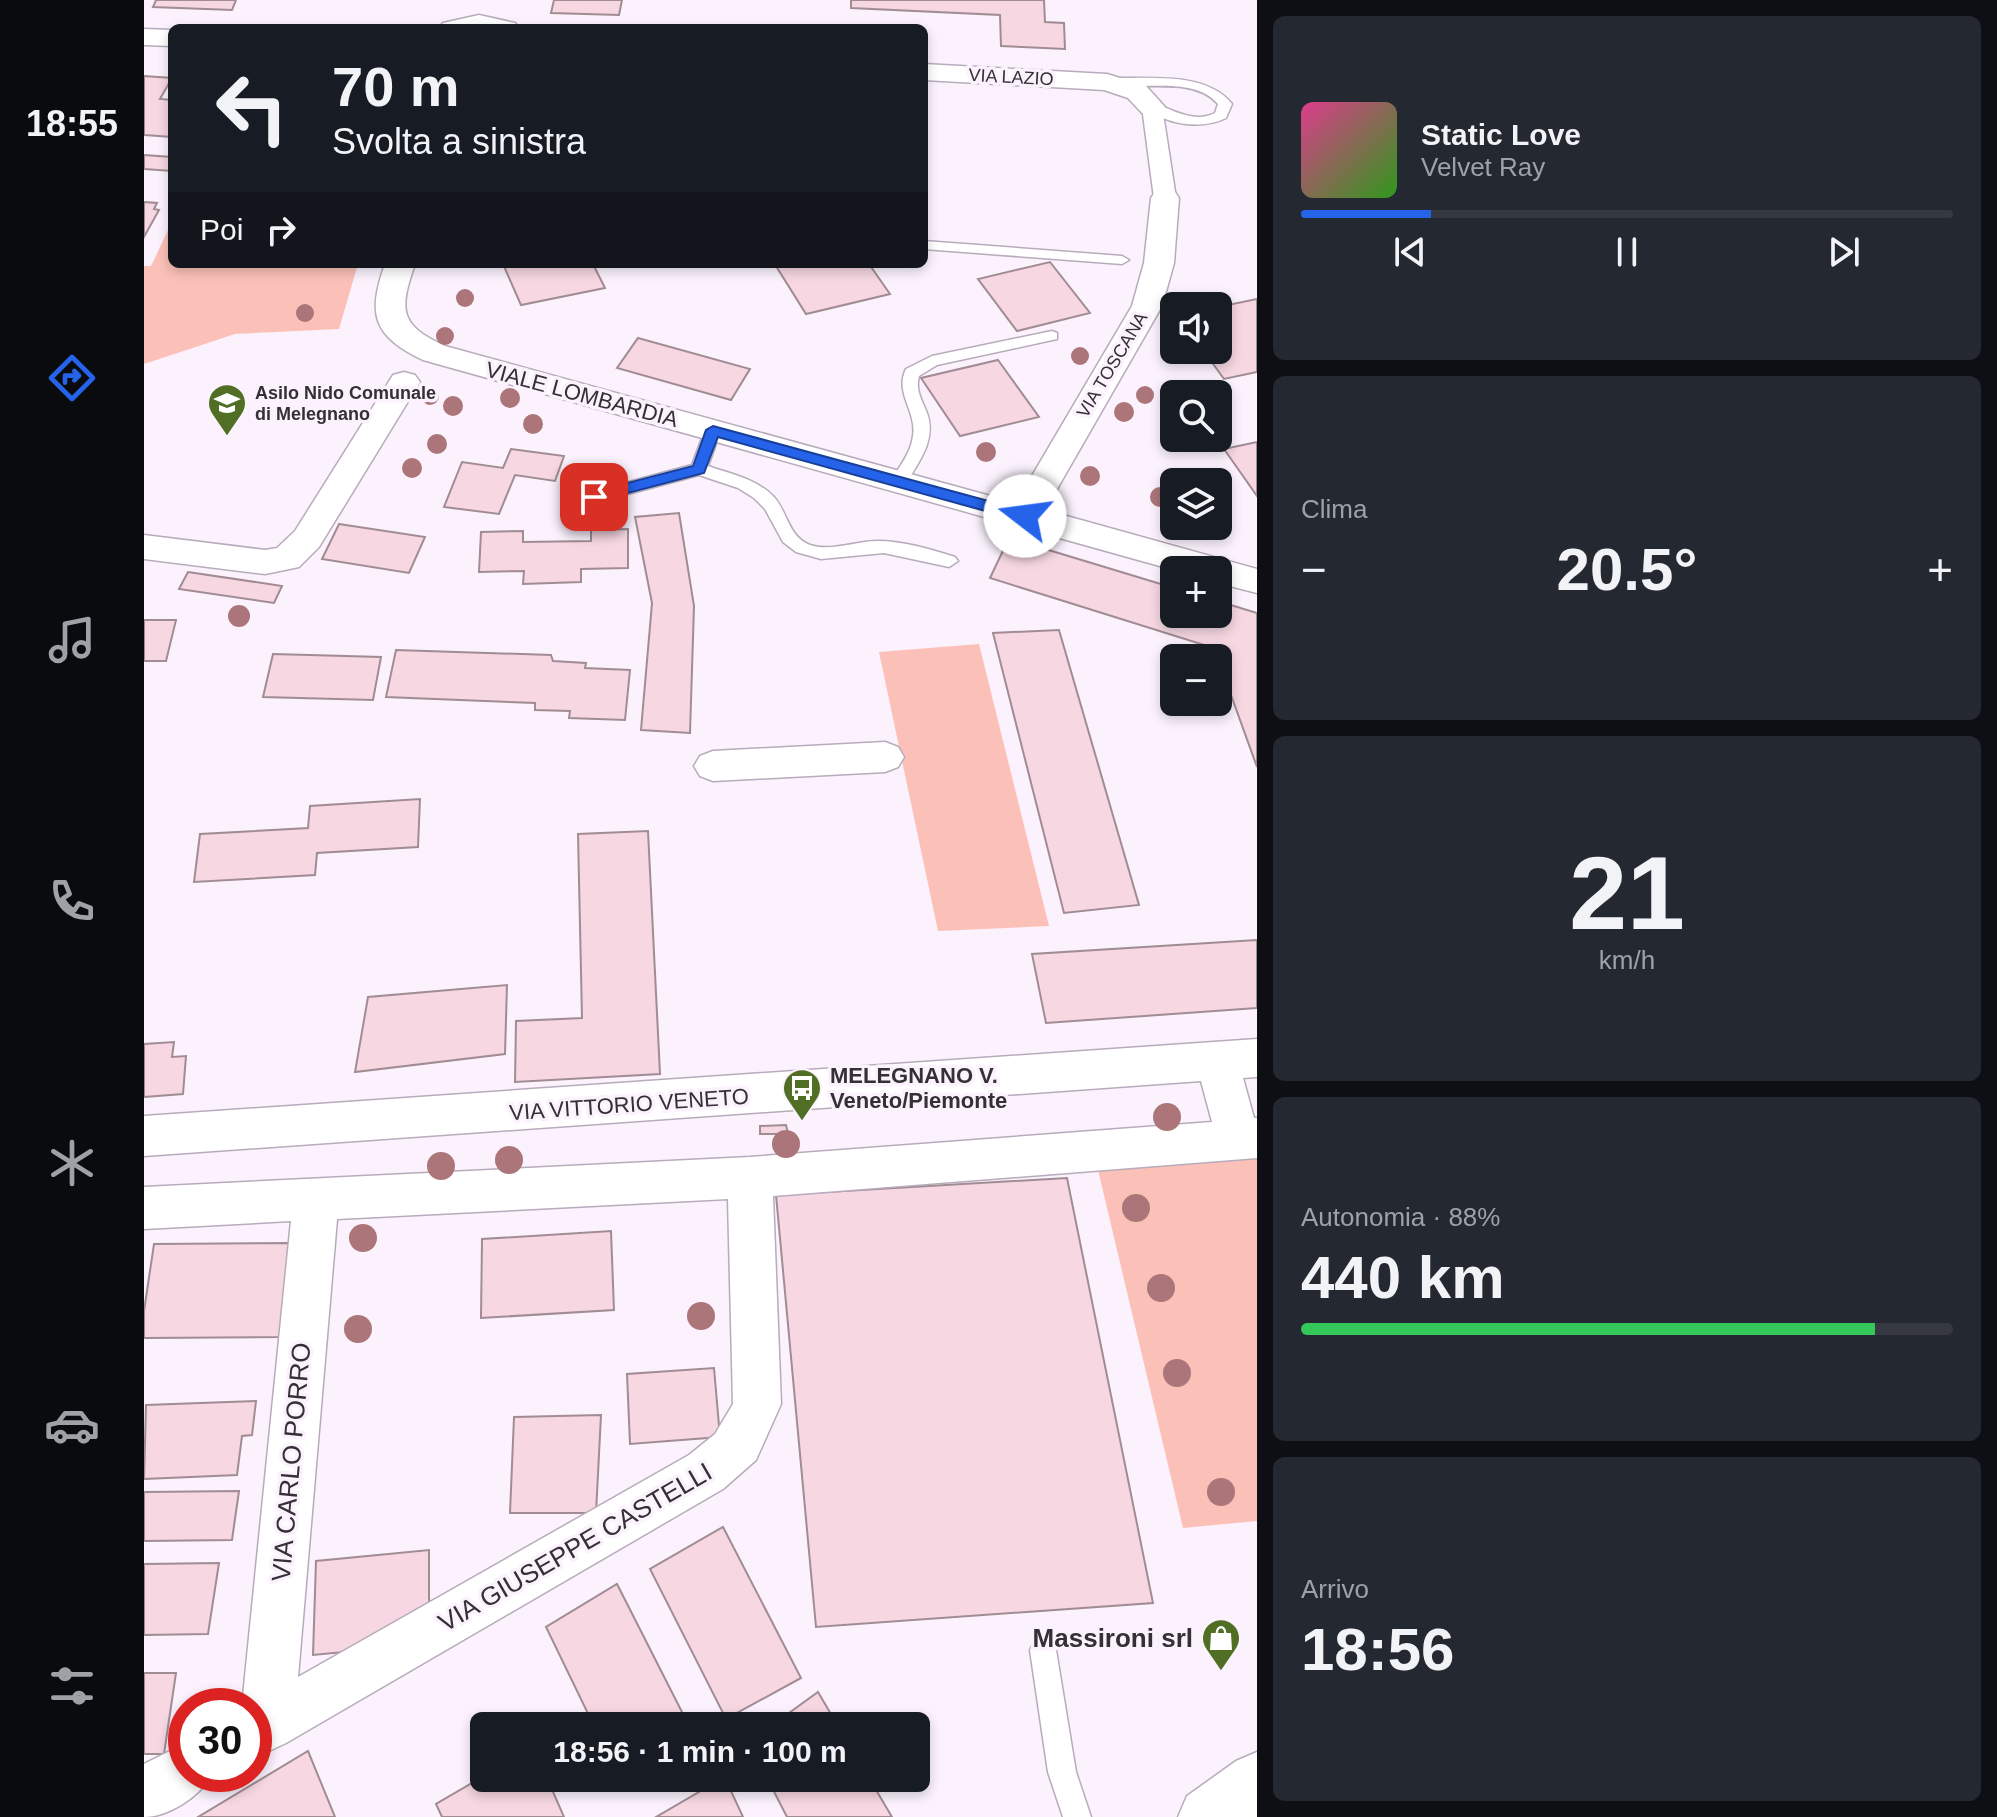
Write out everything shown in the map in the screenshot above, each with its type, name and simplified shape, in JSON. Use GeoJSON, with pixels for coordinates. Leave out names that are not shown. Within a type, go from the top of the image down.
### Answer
{"type":"FeatureCollection","features":[{"type":"Feature","properties":{"kind":"street"},"geometry":{"type":"LineString","coordinates":[[458,24],[489,0],[503,24]]}},
{"type":"Feature","properties":{"kind":"street"},"geometry":{"type":"LineString","coordinates":[[144,37],[168,38]]}},
{"type":"Feature","properties":{"kind":"street","name":"VIA LAZIO"},"geometry":{"type":"LineString","coordinates":[[928,72],[1097,82],[1130,89],[1152,107]]}},
{"type":"Feature","properties":{"kind":"street","name":"VIA TOSCANA"},"geometry":{"type":"LineString","coordinates":[[1025,516],[1147,306],[1159,263],[1165,198],[1152,107]]}},
{"type":"Feature","properties":{"kind":"street","name":"VIALE LOMBARDIA"},"geometry":{"type":"LineString","coordinates":[[398,268],[388,296],[389,315],[396,330],[416,345],[471,364],[1257,581]]}},
{"type":"Feature","properties":{"kind":"street"},"geometry":{"type":"LineString","coordinates":[[144,547],[256,562],[287,558],[307,539],[404,382]]}},
{"type":"Feature","properties":{"kind":"street"},"geometry":{"type":"LineString","coordinates":[[713,766],[885,757]]}},
{"type":"Feature","properties":{"kind":"street"},"geometry":{"type":"LineString","coordinates":[[144,1208],[750,1177],[1248,1139],[1237,1060]]}},
{"type":"Feature","properties":{"kind":"street","name":"VIA VITTORIO VENETO"},"geometry":{"type":"LineString","coordinates":[[144,1136],[1237,1060]]}},
{"type":"Feature","properties":{"kind":"street","name":"VIA GIUSEPPE CASTELLI"},"geometry":{"type":"LineString","coordinates":[[272,1720],[706,1472],[740,1445],[752,1420],[758,1388],[750,1177]]}},
{"type":"Feature","properties":{"kind":"street","name":"VIA CARLO PORRO"},"geometry":{"type":"LineString","coordinates":[[264,1688],[316,1200]]}},
{"type":"Feature","properties":{"kind":"street"},"geometry":{"type":"LineString","coordinates":[[144,1794],[168,1780]]}},
{"type":"Feature","properties":{"kind":"street"},"geometry":{"type":"LineString","coordinates":[[1208,1817],[1257,1782]]}},
{"type":"Feature","properties":{"kind":"lane","name":"VIA LAZIO"},"geometry":{"type":"LineString","coordinates":[[1097,82],[1191,86],[1212,91],[1225,104],[1221,115],[1202,121],[1181,119],[1152,107]]}},
{"type":"Feature","properties":{"kind":"lane"},"geometry":{"type":"LineString","coordinates":[[928,245],[1122,260]]}},
{"type":"Feature","properties":{"kind":"lane"},"geometry":{"type":"LineString","coordinates":[[899,481],[918,448],[923,431],[920,414],[908,385],[912,373],[932,361],[1052,336]]}},
{"type":"Feature","properties":{"kind":"lane"},"geometry":{"type":"LineString","coordinates":[[699,469],[713,430]]}},
{"type":"Feature","properties":{"kind":"lane"},"geometry":{"type":"LineString","coordinates":[[594,497],[699,469],[756,491],[772,506],[786,538],[811,552],[846,553],[876,546],[949,561]]}},
{"type":"Feature","properties":{"kind":"lane"},"geometry":{"type":"LineString","coordinates":[[1043,1650],[1062,1772],[1077,1817]]}},
{"type":"Feature","properties":{"kind":"shaded area"},"geometry":{"type":"Polygon","coordinates":[[[168,230],[168,268],[357,268],[339,329],[235,334],[144,364],[144,266],[151,266],[168,230]]]}},
{"type":"Feature","properties":{"kind":"shaded area"},"geometry":{"type":"Polygon","coordinates":[[[979,644],[1049,926],[938,931],[879,652],[979,644]]]}},
{"type":"Feature","properties":{"kind":"shaded area"},"geometry":{"type":"Polygon","coordinates":[[[1257,1157],[1257,1521],[1183,1528],[1098,1170],[1257,1157]]]}},
{"type":"Feature","properties":{"kind":"building"},"geometry":{"type":"Polygon","coordinates":[[[156,0],[236,0],[232,10],[153,7],[156,0]]]}},
{"type":"Feature","properties":{"kind":"building"},"geometry":{"type":"Polygon","coordinates":[[[554,0],[622,0],[619,15],[551,13],[554,0]]]}},
{"type":"Feature","properties":{"kind":"building"},"geometry":{"type":"Polygon","coordinates":[[[851,0],[1044,0],[1045,22],[1064,23],[1065,49],[1001,46],[1000,15],[851,8],[851,0]]]}},
{"type":"Feature","properties":{"kind":"building"},"geometry":{"type":"Polygon","coordinates":[[[144,76],[168,78],[168,85],[160,99],[168,100],[168,137],[144,135],[144,76]]]}},
{"type":"Feature","properties":{"kind":"building"},"geometry":{"type":"Polygon","coordinates":[[[144,155],[168,157],[168,171],[144,169],[144,155]]]}},
{"type":"Feature","properties":{"kind":"building"},"geometry":{"type":"Polygon","coordinates":[[[144,202],[157,203],[154,209],[159,210],[144,237],[144,202]]]}},
{"type":"Feature","properties":{"kind":"building"},"geometry":{"type":"Polygon","coordinates":[[[1050,262],[1090,313],[1017,331],[978,279],[1050,262]]]}},
{"type":"Feature","properties":{"kind":"building"},"geometry":{"type":"Polygon","coordinates":[[[505,268],[595,268],[605,288],[521,305],[505,268]]]}},
{"type":"Feature","properties":{"kind":"building"},"geometry":{"type":"Polygon","coordinates":[[[777,268],[872,268],[890,294],[806,314],[777,268]]]}},
{"type":"Feature","properties":{"kind":"building"},"geometry":{"type":"Polygon","coordinates":[[[1257,299],[1257,372],[1224,379],[1213,364],[1232,364],[1232,304],[1257,299]]]}},
{"type":"Feature","properties":{"kind":"building"},"geometry":{"type":"Polygon","coordinates":[[[638,338],[750,369],[731,400],[617,368],[638,338]]]}},
{"type":"Feature","properties":{"kind":"building"},"geometry":{"type":"Polygon","coordinates":[[[998,360],[1039,417],[960,436],[921,378],[998,360]]]}},
{"type":"Feature","properties":{"kind":"building"},"geometry":{"type":"Polygon","coordinates":[[[1257,442],[1257,496],[1226,452],[1232,452],[1232,447],[1257,442]]]}},
{"type":"Feature","properties":{"kind":"building"},"geometry":{"type":"Polygon","coordinates":[[[511,449],[564,456],[555,481],[515,475],[499,514],[444,507],[462,462],[503,468],[511,449]]]}},
{"type":"Feature","properties":{"kind":"building"},"geometry":{"type":"Polygon","coordinates":[[[679,513],[694,606],[690,733],[641,730],[652,603],[635,517],[679,513]]]}},
{"type":"Feature","properties":{"kind":"building"},"geometry":{"type":"Polygon","coordinates":[[[339,524],[425,537],[409,573],[322,559],[339,524]]]}},
{"type":"Feature","properties":{"kind":"building"},"geometry":{"type":"Polygon","coordinates":[[[628,529],[628,568],[581,569],[581,582],[523,584],[524,571],[479,572],[481,532],[523,531],[523,542],[591,541],[591,530],[628,529]]]}},
{"type":"Feature","properties":{"kind":"building"},"geometry":{"type":"Polygon","coordinates":[[[1009,538],[1160,584],[1160,628],[1232,628],[1232,605],[1257,613],[1257,767],[1232,698],[1232,644],[1201,644],[990,578],[1009,538]]]}},
{"type":"Feature","properties":{"kind":"building"},"geometry":{"type":"Polygon","coordinates":[[[188,572],[282,586],[274,603],[179,589],[188,572]]]}},
{"type":"Feature","properties":{"kind":"building"},"geometry":{"type":"Polygon","coordinates":[[[144,620],[176,620],[166,661],[144,661],[144,620]]]}},
{"type":"Feature","properties":{"kind":"building"},"geometry":{"type":"Polygon","coordinates":[[[1059,630],[1139,905],[1064,913],[993,633],[1059,630]]]}},
{"type":"Feature","properties":{"kind":"building"},"geometry":{"type":"Polygon","coordinates":[[[396,650],[551,655],[553,661],[586,663],[585,668],[630,670],[625,720],[569,718],[570,711],[535,710],[535,703],[386,697],[396,650]]]}},
{"type":"Feature","properties":{"kind":"building"},"geometry":{"type":"Polygon","coordinates":[[[273,654],[381,657],[373,700],[263,697],[273,654]]]}},
{"type":"Feature","properties":{"kind":"building"},"geometry":{"type":"Polygon","coordinates":[[[420,799],[418,847],[317,853],[315,875],[194,882],[200,834],[308,828],[310,806],[420,799]]]}},
{"type":"Feature","properties":{"kind":"building"},"geometry":{"type":"Polygon","coordinates":[[[648,831],[660,1074],[515,1082],[516,1021],[582,1018],[578,834],[648,831]]]}},
{"type":"Feature","properties":{"kind":"building"},"geometry":{"type":"Polygon","coordinates":[[[1257,940],[1257,1008],[1046,1023],[1032,954],[1257,940]]]}},
{"type":"Feature","properties":{"kind":"building"},"geometry":{"type":"Polygon","coordinates":[[[507,985],[505,1054],[355,1072],[368,997],[507,985]]]}},
{"type":"Feature","properties":{"kind":"building"},"geometry":{"type":"Polygon","coordinates":[[[174,1042],[172,1057],[186,1056],[183,1094],[144,1097],[144,1044],[174,1042]]]}},
{"type":"Feature","properties":{"kind":"building"},"geometry":{"type":"Polygon","coordinates":[[[786,1125],[788,1134],[760,1134],[760,1126],[786,1125]]]}},
{"type":"Feature","properties":{"kind":"building"},"geometry":{"type":"Polygon","coordinates":[[[1067,1178],[1153,1603],[816,1627],[776,1195],[1067,1178]]]}},
{"type":"Feature","properties":{"kind":"building"},"geometry":{"type":"Polygon","coordinates":[[[611,1231],[614,1310],[481,1318],[482,1239],[611,1231]]]}},
{"type":"Feature","properties":{"kind":"building"},"geometry":{"type":"Polygon","coordinates":[[[289,1243],[284,1337],[144,1338],[144,1311],[154,1244],[289,1243]]]}},
{"type":"Feature","properties":{"kind":"building"},"geometry":{"type":"Polygon","coordinates":[[[714,1368],[720,1437],[630,1444],[627,1374],[714,1368]]]}},
{"type":"Feature","properties":{"kind":"building"},"geometry":{"type":"Polygon","coordinates":[[[256,1401],[252,1435],[242,1436],[237,1475],[144,1479],[146,1405],[256,1401]]]}},
{"type":"Feature","properties":{"kind":"building"},"geometry":{"type":"Polygon","coordinates":[[[601,1415],[596,1513],[510,1513],[514,1417],[601,1415]]]}},
{"type":"Feature","properties":{"kind":"building"},"geometry":{"type":"Polygon","coordinates":[[[239,1491],[232,1540],[144,1541],[144,1492],[239,1491]]]}},
{"type":"Feature","properties":{"kind":"building"},"geometry":{"type":"Polygon","coordinates":[[[723,1527],[801,1678],[739,1712],[722,1712],[650,1569],[723,1527]]]}},
{"type":"Feature","properties":{"kind":"building"},"geometry":{"type":"Polygon","coordinates":[[[429,1550],[429,1609],[365,1650],[313,1655],[316,1561],[429,1550]]]}},
{"type":"Feature","properties":{"kind":"building"},"geometry":{"type":"Polygon","coordinates":[[[219,1563],[208,1634],[144,1635],[144,1564],[219,1563]]]}},
{"type":"Feature","properties":{"kind":"building"},"geometry":{"type":"Polygon","coordinates":[[[617,1584],[682,1712],[587,1712],[546,1627],[617,1584]]]}},
{"type":"Feature","properties":{"kind":"building"},"geometry":{"type":"Polygon","coordinates":[[[144,1673],[176,1673],[174,1688],[168,1688],[164,1754],[144,1754],[144,1673]]]}},
{"type":"Feature","properties":{"kind":"building"},"geometry":{"type":"Polygon","coordinates":[[[818,1692],[830,1712],[790,1712],[818,1692]]]}},
{"type":"Feature","properties":{"kind":"building"},"geometry":{"type":"Polygon","coordinates":[[[308,1751],[335,1817],[198,1817],[240,1792],[272,1792],[272,1773],[308,1751]]]}},
{"type":"Feature","properties":{"kind":"building"},"geometry":{"type":"Polygon","coordinates":[[[470,1784],[470,1792],[553,1792],[564,1817],[442,1817],[436,1804],[470,1784]]]}},
{"type":"Feature","properties":{"kind":"building"},"geometry":{"type":"Polygon","coordinates":[[[699,1792],[731,1792],[743,1817],[656,1817],[699,1792]]]}},
{"type":"Feature","properties":{"kind":"building"},"geometry":{"type":"Polygon","coordinates":[[[774,1792],[877,1792],[892,1817],[787,1817],[774,1792]]]}},
{"type":"Feature","properties":{"kind":"place","name":"Asilo Nido Comunale di Melegnano"},"geometry":{"type":"Point","coordinates":[227,437]}},
{"type":"Feature","properties":{"kind":"place","name":"MELEGNANO V. Veneto/Piemonte"},"geometry":{"type":"Point","coordinates":[802,1122]}},
{"type":"Feature","properties":{"kind":"place","name":"Massironi srl"},"geometry":{"type":"Point","coordinates":[1221,1672]}},
{"type":"Feature","properties":{"kind":"route"},"geometry":{"type":"LineString","coordinates":[[594,497],[699,469],[713,430],[1025,516]]}}]}
